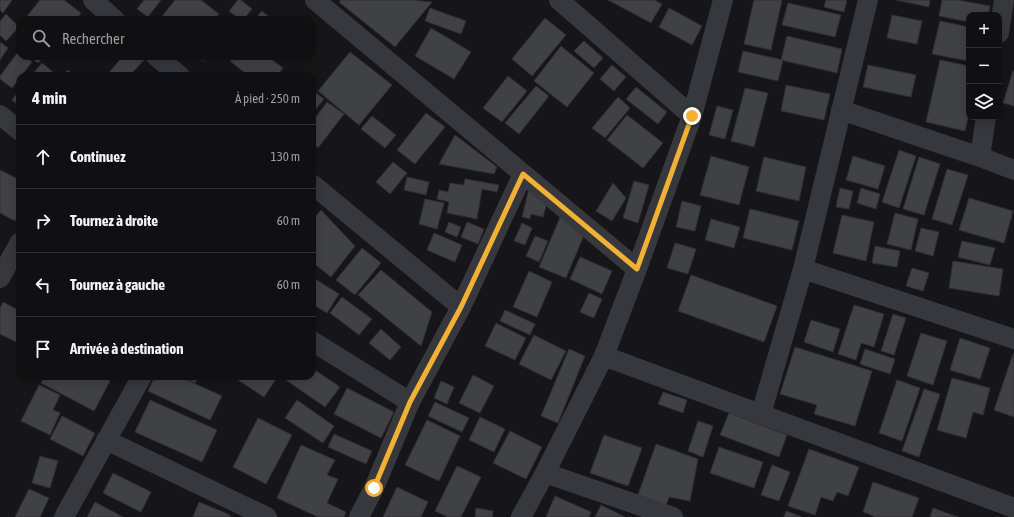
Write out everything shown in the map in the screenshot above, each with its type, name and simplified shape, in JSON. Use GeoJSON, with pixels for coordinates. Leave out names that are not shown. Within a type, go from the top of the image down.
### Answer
{"type":"FeatureCollection","features":[{"type":"Feature","properties":{"kind":"street"},"geometry":{"type":"LineString","coordinates":[[94,0],[111,16]]}},
{"type":"Feature","properties":{"kind":"street"},"geometry":{"type":"LineString","coordinates":[[315,0],[637,269]]}},
{"type":"Feature","properties":{"kind":"street"},"geometry":{"type":"LineString","coordinates":[[559,0],[692,116]]}},
{"type":"Feature","properties":{"kind":"street"},"geometry":{"type":"LineString","coordinates":[[521,517],[604,356],[692,116],[723,0]]}},
{"type":"Feature","properties":{"kind":"street"},"geometry":{"type":"LineString","coordinates":[[761,414],[803,269],[868,0]]}},
{"type":"Feature","properties":{"kind":"street"},"geometry":{"type":"LineString","coordinates":[[1002,13],[1004,0]]}},
{"type":"Feature","properties":{"kind":"street"},"geometry":{"type":"LineString","coordinates":[[161,60],[175,72]]}},
{"type":"Feature","properties":{"kind":"street"},"geometry":{"type":"LineString","coordinates":[[841,110],[1014,170]]}},
{"type":"Feature","properties":{"kind":"street"},"geometry":{"type":"LineString","coordinates":[[0,114],[16,127]]}},
{"type":"Feature","properties":{"kind":"street"},"geometry":{"type":"LineString","coordinates":[[980,157],[986,120]]}},
{"type":"Feature","properties":{"kind":"street"},"geometry":{"type":"LineString","coordinates":[[360,517],[374,488],[410,402],[461,307],[523,174]]}},
{"type":"Feature","properties":{"kind":"street"},"geometry":{"type":"LineString","coordinates":[[316,187],[461,307]]}},
{"type":"Feature","properties":{"kind":"street"},"geometry":{"type":"LineString","coordinates":[[0,278],[16,249]]}},
{"type":"Feature","properties":{"kind":"street"},"geometry":{"type":"LineString","coordinates":[[803,269],[1014,339]]}},
{"type":"Feature","properties":{"kind":"street"},"geometry":{"type":"LineString","coordinates":[[316,343],[410,402]]}},
{"type":"Feature","properties":{"kind":"street"},"geometry":{"type":"LineString","coordinates":[[604,356],[1014,508]]}},
{"type":"Feature","properties":{"kind":"street"},"geometry":{"type":"LineString","coordinates":[[64,517],[140,380]]}},
{"type":"Feature","properties":{"kind":"street"},"geometry":{"type":"LineString","coordinates":[[106,440],[267,517]]}},
{"type":"Feature","properties":{"kind":"street"},"geometry":{"type":"LineString","coordinates":[[545,473],[673,517]]}},
{"type":"Feature","properties":{"kind":"building"},"geometry":{"type":"Polygon","coordinates":[[[0,0],[12,0],[3,13],[0,10],[0,0]]]}},
{"type":"Feature","properties":{"kind":"building"},"geometry":{"type":"Polygon","coordinates":[[[40,0],[64,0],[81,13],[79,16],[27,16],[40,0]]]}},
{"type":"Feature","properties":{"kind":"building"},"geometry":{"type":"Polygon","coordinates":[[[144,0],[161,0],[149,16],[137,9],[144,0]]]}},
{"type":"Feature","properties":{"kind":"building"},"geometry":{"type":"Polygon","coordinates":[[[175,0],[201,0],[219,14],[217,16],[162,16],[175,0]]]}},
{"type":"Feature","properties":{"kind":"building"},"geometry":{"type":"Polygon","coordinates":[[[238,0],[241,0],[252,9],[246,16],[236,16],[229,11],[238,0]]]}},
{"type":"Feature","properties":{"kind":"building"},"geometry":{"type":"Polygon","coordinates":[[[341,0],[412,0],[432,2],[395,47],[339,2],[341,0]]]}},
{"type":"Feature","properties":{"kind":"building"},"geometry":{"type":"Polygon","coordinates":[[[608,0],[654,0],[662,4],[651,23],[608,0]]]}},
{"type":"Feature","properties":{"kind":"building"},"geometry":{"type":"Polygon","coordinates":[[[754,0],[782,0],[771,50],[744,44],[754,0]]]}},
{"type":"Feature","properties":{"kind":"building"},"geometry":{"type":"Polygon","coordinates":[[[826,0],[847,0],[844,12],[824,7],[826,0]]]}},
{"type":"Feature","properties":{"kind":"building"},"geometry":{"type":"Polygon","coordinates":[[[896,0],[930,0],[929,7],[896,0]]]}},
{"type":"Feature","properties":{"kind":"building"},"geometry":{"type":"Polygon","coordinates":[[[942,0],[958,0],[990,6],[989,12],[966,12],[966,21],[939,16],[942,0]]]}},
{"type":"Feature","properties":{"kind":"building"},"geometry":{"type":"Polygon","coordinates":[[[788,3],[841,15],[835,37],[782,25],[788,3]]]}},
{"type":"Feature","properties":{"kind":"building"},"geometry":{"type":"Polygon","coordinates":[[[430,8],[466,21],[461,34],[425,21],[430,8]]]}},
{"type":"Feature","properties":{"kind":"building"},"geometry":{"type":"Polygon","coordinates":[[[669,8],[702,26],[692,45],[659,27],[669,8]]]}},
{"type":"Feature","properties":{"kind":"building"},"geometry":{"type":"Polygon","coordinates":[[[262,11],[268,16],[258,16],[262,11]]]}},
{"type":"Feature","properties":{"kind":"building"},"geometry":{"type":"Polygon","coordinates":[[[6,14],[16,24],[16,30],[6,41],[0,35],[0,21],[6,14]]]}},
{"type":"Feature","properties":{"kind":"building"},"geometry":{"type":"Polygon","coordinates":[[[892,15],[922,21],[917,44],[887,38],[892,15]]]}},
{"type":"Feature","properties":{"kind":"building"},"geometry":{"type":"Polygon","coordinates":[[[545,18],[566,35],[532,76],[512,59],[545,18]]]}},
{"type":"Feature","properties":{"kind":"building"},"geometry":{"type":"Polygon","coordinates":[[[940,21],[966,26],[966,60],[932,54],[940,21]]]}},
{"type":"Feature","properties":{"kind":"building"},"geometry":{"type":"Polygon","coordinates":[[[431,28],[471,52],[454,79],[415,56],[431,28]]]}},
{"type":"Feature","properties":{"kind":"building"},"geometry":{"type":"Polygon","coordinates":[[[787,36],[842,49],[837,73],[781,60],[787,36]]]}},
{"type":"Feature","properties":{"kind":"building"},"geometry":{"type":"Polygon","coordinates":[[[584,41],[603,58],[594,68],[574,51],[584,41]]]}},
{"type":"Feature","properties":{"kind":"building"},"geometry":{"type":"Polygon","coordinates":[[[0,42],[8,48],[0,60],[0,42]]]}},
{"type":"Feature","properties":{"kind":"building"},"geometry":{"type":"Polygon","coordinates":[[[561,46],[594,73],[567,107],[534,81],[561,46]]]}},
{"type":"Feature","properties":{"kind":"building"},"geometry":{"type":"Polygon","coordinates":[[[743,51],[783,60],[778,81],[738,72],[743,51]]]}},
{"type":"Feature","properties":{"kind":"building"},"geometry":{"type":"Polygon","coordinates":[[[350,52],[392,85],[359,125],[318,91],[350,52]]]}},
{"type":"Feature","properties":{"kind":"building"},"geometry":{"type":"Polygon","coordinates":[[[16,55],[16,60],[29,60],[32,62],[24,72],[16,72],[16,83],[12,88],[0,79],[0,76],[16,55]]]}},
{"type":"Feature","properties":{"kind":"building"},"geometry":{"type":"Polygon","coordinates":[[[120,60],[144,60],[133,72],[109,72],[120,60]]]}},
{"type":"Feature","properties":{"kind":"building"},"geometry":{"type":"Polygon","coordinates":[[[272,60],[283,68],[280,72],[244,72],[230,61],[272,60]]]}},
{"type":"Feature","properties":{"kind":"building"},"geometry":{"type":"Polygon","coordinates":[[[940,60],[966,65],[966,120],[967,120],[965,131],[926,122],[940,60]]]}},
{"type":"Feature","properties":{"kind":"building"},"geometry":{"type":"Polygon","coordinates":[[[42,63],[53,72],[34,72],[42,63]]]}},
{"type":"Feature","properties":{"kind":"building"},"geometry":{"type":"Polygon","coordinates":[[[612,65],[626,77],[614,91],[600,79],[612,65]]]}},
{"type":"Feature","properties":{"kind":"building"},"geometry":{"type":"Polygon","coordinates":[[[868,65],[916,75],[911,97],[863,87],[868,65]]]}},
{"type":"Feature","properties":{"kind":"building"},"geometry":{"type":"Polygon","coordinates":[[[1014,71],[1014,106],[1003,103],[1014,71]]]}},
{"type":"Feature","properties":{"kind":"building"},"geometry":{"type":"Polygon","coordinates":[[[508,76],[527,91],[502,122],[483,108],[508,76]]]}},
{"type":"Feature","properties":{"kind":"building"},"geometry":{"type":"Polygon","coordinates":[[[786,85],[830,94],[824,120],[781,111],[786,85]]]}},
{"type":"Feature","properties":{"kind":"building"},"geometry":{"type":"Polygon","coordinates":[[[536,86],[549,96],[519,134],[505,123],[536,86]]]}},
{"type":"Feature","properties":{"kind":"building"},"geometry":{"type":"Polygon","coordinates":[[[636,87],[667,112],[658,124],[626,99],[636,87]]]}},
{"type":"Feature","properties":{"kind":"building"},"geometry":{"type":"Polygon","coordinates":[[[745,88],[768,93],[754,147],[731,141],[745,88]]]}},
{"type":"Feature","properties":{"kind":"building"},"geometry":{"type":"Polygon","coordinates":[[[316,93],[324,99],[316,109],[316,93]]]}},
{"type":"Feature","properties":{"kind":"building"},"geometry":{"type":"Polygon","coordinates":[[[16,94],[16,104],[12,100],[16,94]]]}},
{"type":"Feature","properties":{"kind":"building"},"geometry":{"type":"Polygon","coordinates":[[[618,97],[630,108],[605,138],[592,128],[618,97]]]}},
{"type":"Feature","properties":{"kind":"building"},"geometry":{"type":"Polygon","coordinates":[[[327,102],[344,114],[318,148],[316,146],[316,117],[327,102]]]}},
{"type":"Feature","properties":{"kind":"building"},"geometry":{"type":"Polygon","coordinates":[[[717,106],[733,110],[725,139],[709,135],[717,106]]]}},
{"type":"Feature","properties":{"kind":"building"},"geometry":{"type":"Polygon","coordinates":[[[426,113],[445,127],[415,164],[397,150],[426,113]]]}},
{"type":"Feature","properties":{"kind":"building"},"geometry":{"type":"Polygon","coordinates":[[[627,115],[663,143],[643,168],[607,140],[627,115]]]}},
{"type":"Feature","properties":{"kind":"building"},"geometry":{"type":"Polygon","coordinates":[[[372,116],[396,135],[385,148],[361,129],[372,116]]]}},
{"type":"Feature","properties":{"kind":"building"},"geometry":{"type":"Polygon","coordinates":[[[455,135],[497,167],[494,174],[439,164],[455,135]]]}},
{"type":"Feature","properties":{"kind":"building"},"geometry":{"type":"Polygon","coordinates":[[[899,150],[916,156],[899,208],[882,202],[899,150]]]}},
{"type":"Feature","properties":{"kind":"building"},"geometry":{"type":"Polygon","coordinates":[[[711,156],[749,167],[739,205],[700,195],[711,156]]]}},
{"type":"Feature","properties":{"kind":"building"},"geometry":{"type":"Polygon","coordinates":[[[853,156],[885,166],[878,189],[846,180],[853,156]]]}},
{"type":"Feature","properties":{"kind":"building"},"geometry":{"type":"Polygon","coordinates":[[[764,157],[806,167],[799,201],[756,191],[764,157]]]}},
{"type":"Feature","properties":{"kind":"building"},"geometry":{"type":"Polygon","coordinates":[[[919,157],[940,164],[924,215],[903,209],[919,157]]]}},
{"type":"Feature","properties":{"kind":"building"},"geometry":{"type":"Polygon","coordinates":[[[393,162],[407,173],[390,194],[376,182],[393,162]]]}},
{"type":"Feature","properties":{"kind":"building"},"geometry":{"type":"Polygon","coordinates":[[[947,169],[968,175],[952,225],[932,219],[947,169]]]}},
{"type":"Feature","properties":{"kind":"building"},"geometry":{"type":"Polygon","coordinates":[[[0,170],[16,178],[16,219],[15,221],[0,213],[0,170]]]}},
{"type":"Feature","properties":{"kind":"building"},"geometry":{"type":"Polygon","coordinates":[[[407,177],[429,182],[426,195],[404,190],[407,177]]]}},
{"type":"Feature","properties":{"kind":"building"},"geometry":{"type":"Polygon","coordinates":[[[465,179],[499,185],[497,192],[482,189],[477,219],[447,213],[449,202],[437,199],[439,190],[448,192],[450,183],[464,185],[465,179]]]}},
{"type":"Feature","properties":{"kind":"building"},"geometry":{"type":"Polygon","coordinates":[[[634,181],[649,185],[638,223],[623,218],[634,181]]]}},
{"type":"Feature","properties":{"kind":"building"},"geometry":{"type":"Polygon","coordinates":[[[613,183],[626,198],[612,221],[596,211],[613,183]]]}},
{"type":"Feature","properties":{"kind":"building"},"geometry":{"type":"Polygon","coordinates":[[[840,188],[853,191],[849,209],[836,207],[840,188]]]}},
{"type":"Feature","properties":{"kind":"building"},"geometry":{"type":"Polygon","coordinates":[[[861,188],[880,194],[876,209],[857,203],[861,188]]]}},
{"type":"Feature","properties":{"kind":"building"},"geometry":{"type":"Polygon","coordinates":[[[529,189],[547,203],[543,217],[531,214],[530,219],[522,217],[529,189]]]}},
{"type":"Feature","properties":{"kind":"building"},"geometry":{"type":"Polygon","coordinates":[[[969,198],[1013,211],[1004,243],[959,230],[969,198]]]}},
{"type":"Feature","properties":{"kind":"building"},"geometry":{"type":"Polygon","coordinates":[[[425,199],[444,203],[437,229],[419,224],[425,199]]]}},
{"type":"Feature","properties":{"kind":"building"},"geometry":{"type":"Polygon","coordinates":[[[682,201],[701,206],[695,231],[676,227],[682,201]]]}},
{"type":"Feature","properties":{"kind":"building"},"geometry":{"type":"Polygon","coordinates":[[[750,209],[799,221],[792,250],[743,238],[750,209]]]}},
{"type":"Feature","properties":{"kind":"building"},"geometry":{"type":"Polygon","coordinates":[[[321,210],[355,246],[331,277],[316,265],[316,216],[321,210]]]}},
{"type":"Feature","properties":{"kind":"building"},"geometry":{"type":"Polygon","coordinates":[[[895,213],[918,219],[911,250],[887,244],[895,213]]]}},
{"type":"Feature","properties":{"kind":"building"},"geometry":{"type":"Polygon","coordinates":[[[561,215],[584,235],[566,278],[539,267],[561,215]]]}},
{"type":"Feature","properties":{"kind":"building"},"geometry":{"type":"Polygon","coordinates":[[[842,215],[874,222],[866,261],[833,253],[842,215]]]}},
{"type":"Feature","properties":{"kind":"building"},"geometry":{"type":"Polygon","coordinates":[[[711,219],[740,227],[734,248],[705,240],[711,219]]]}},
{"type":"Feature","properties":{"kind":"building"},"geometry":{"type":"Polygon","coordinates":[[[449,222],[461,227],[457,237],[445,232],[449,222]]]}},
{"type":"Feature","properties":{"kind":"building"},"geometry":{"type":"Polygon","coordinates":[[[467,222],[484,229],[478,244],[461,237],[467,222]]]}},
{"type":"Feature","properties":{"kind":"building"},"geometry":{"type":"Polygon","coordinates":[[[522,223],[532,228],[525,245],[514,241],[522,223]]]}},
{"type":"Feature","properties":{"kind":"building"},"geometry":{"type":"Polygon","coordinates":[[[921,228],[939,232],[933,256],[915,251],[921,228]]]}},
{"type":"Feature","properties":{"kind":"building"},"geometry":{"type":"Polygon","coordinates":[[[434,233],[462,245],[455,262],[427,250],[434,233]]]}},
{"type":"Feature","properties":{"kind":"building"},"geometry":{"type":"Polygon","coordinates":[[[535,236],[548,241],[539,262],[526,256],[535,236]]]}},
{"type":"Feature","properties":{"kind":"building"},"geometry":{"type":"Polygon","coordinates":[[[962,241],[995,248],[990,265],[958,257],[962,241]]]}},
{"type":"Feature","properties":{"kind":"building"},"geometry":{"type":"Polygon","coordinates":[[[675,243],[696,249],[688,274],[667,268],[675,243]]]}},
{"type":"Feature","properties":{"kind":"building"},"geometry":{"type":"Polygon","coordinates":[[[875,246],[900,251],[897,267],[872,263],[875,246]]]}},
{"type":"Feature","properties":{"kind":"building"},"geometry":{"type":"Polygon","coordinates":[[[362,248],[381,263],[355,295],[336,280],[362,248]]]}},
{"type":"Feature","properties":{"kind":"building"},"geometry":{"type":"Polygon","coordinates":[[[580,257],[612,271],[602,294],[570,279],[580,257]]]}},
{"type":"Feature","properties":{"kind":"building"},"geometry":{"type":"Polygon","coordinates":[[[953,261],[1003,269],[999,296],[949,288],[953,261]]]}},
{"type":"Feature","properties":{"kind":"building"},"geometry":{"type":"Polygon","coordinates":[[[912,268],[929,273],[923,291],[906,286],[912,268]]]}},
{"type":"Feature","properties":{"kind":"building"},"geometry":{"type":"Polygon","coordinates":[[[381,270],[432,312],[421,346],[358,295],[381,270]]]}},
{"type":"Feature","properties":{"kind":"building"},"geometry":{"type":"Polygon","coordinates":[[[529,271],[552,282],[537,317],[513,307],[529,271]]]}},
{"type":"Feature","properties":{"kind":"building"},"geometry":{"type":"Polygon","coordinates":[[[691,275],[777,306],[764,342],[678,311],[691,275]]]}},
{"type":"Feature","properties":{"kind":"building"},"geometry":{"type":"Polygon","coordinates":[[[316,280],[339,294],[327,313],[316,306],[316,280]]]}},
{"type":"Feature","properties":{"kind":"building"},"geometry":{"type":"Polygon","coordinates":[[[589,293],[602,299],[594,318],[580,312],[589,293]]]}},
{"type":"Feature","properties":{"kind":"building"},"geometry":{"type":"Polygon","coordinates":[[[342,297],[372,319],[359,335],[330,313],[342,297]]]}},
{"type":"Feature","properties":{"kind":"building"},"geometry":{"type":"Polygon","coordinates":[[[3,302],[16,309],[16,342],[0,334],[0,308],[3,302]]]}},
{"type":"Feature","properties":{"kind":"building"},"geometry":{"type":"Polygon","coordinates":[[[854,305],[884,314],[874,347],[861,343],[856,360],[838,354],[854,305]]]}},
{"type":"Feature","properties":{"kind":"building"},"geometry":{"type":"Polygon","coordinates":[[[505,310],[535,324],[530,335],[500,321],[505,310]]]}},
{"type":"Feature","properties":{"kind":"building"},"geometry":{"type":"Polygon","coordinates":[[[893,314],[906,318],[894,355],[881,351],[893,314]]]}},
{"type":"Feature","properties":{"kind":"building"},"geometry":{"type":"Polygon","coordinates":[[[811,320],[840,329],[833,352],[804,342],[811,320]]]}},
{"type":"Feature","properties":{"kind":"building"},"geometry":{"type":"Polygon","coordinates":[[[496,323],[526,338],[515,360],[485,346],[496,323]]]}},
{"type":"Feature","properties":{"kind":"building"},"geometry":{"type":"Polygon","coordinates":[[[381,329],[401,347],[390,360],[369,343],[381,329]]]}},
{"type":"Feature","properties":{"kind":"building"},"geometry":{"type":"Polygon","coordinates":[[[921,333],[947,341],[933,385],[907,376],[921,333]]]}},
{"type":"Feature","properties":{"kind":"building"},"geometry":{"type":"Polygon","coordinates":[[[534,335],[566,351],[551,380],[519,364],[534,335]]]}},
{"type":"Feature","properties":{"kind":"building"},"geometry":{"type":"Polygon","coordinates":[[[960,338],[990,348],[980,379],[950,370],[960,338]]]}},
{"type":"Feature","properties":{"kind":"building"},"geometry":{"type":"Polygon","coordinates":[[[795,347],[872,371],[855,426],[814,414],[817,405],[780,394],[795,347]]]}},
{"type":"Feature","properties":{"kind":"building"},"geometry":{"type":"Polygon","coordinates":[[[569,349],[585,356],[558,423],[541,416],[569,349]]]}},
{"type":"Feature","properties":{"kind":"building"},"geometry":{"type":"Polygon","coordinates":[[[865,349],[895,359],[890,374],[860,364],[865,349]]]}},
{"type":"Feature","properties":{"kind":"building"},"geometry":{"type":"Polygon","coordinates":[[[1014,354],[1014,417],[994,410],[1014,354]]]}},
{"type":"Feature","properties":{"kind":"building"},"geometry":{"type":"Polygon","coordinates":[[[316,371],[340,387],[325,407],[286,380],[316,380],[316,371]]]}},
{"type":"Feature","properties":{"kind":"building"},"geometry":{"type":"Polygon","coordinates":[[[473,375],[494,386],[480,413],[459,403],[473,375]]]}},
{"type":"Feature","properties":{"kind":"building"},"geometry":{"type":"Polygon","coordinates":[[[952,378],[990,388],[983,415],[973,412],[966,438],[937,430],[952,378]]]}},
{"type":"Feature","properties":{"kind":"building"},"geometry":{"type":"Polygon","coordinates":[[[43,380],[110,381],[94,411],[41,383],[43,380]]]}},
{"type":"Feature","properties":{"kind":"building"},"geometry":{"type":"Polygon","coordinates":[[[153,380],[187,380],[222,396],[210,420],[148,391],[153,380]]]}},
{"type":"Feature","properties":{"kind":"building"},"geometry":{"type":"Polygon","coordinates":[[[189,380],[197,380],[195,383],[189,380]]]}},
{"type":"Feature","properties":{"kind":"building"},"geometry":{"type":"Polygon","coordinates":[[[238,380],[275,380],[264,397],[238,380]]]}},
{"type":"Feature","properties":{"kind":"building"},"geometry":{"type":"Polygon","coordinates":[[[897,380],[920,388],[902,441],[879,433],[897,380]]]}},
{"type":"Feature","properties":{"kind":"building"},"geometry":{"type":"Polygon","coordinates":[[[441,381],[454,387],[447,404],[434,398],[441,381]]]}},
{"type":"Feature","properties":{"kind":"building"},"geometry":{"type":"Polygon","coordinates":[[[39,385],[60,395],[53,410],[60,413],[50,435],[21,421],[39,385]]]}},
{"type":"Feature","properties":{"kind":"building"},"geometry":{"type":"Polygon","coordinates":[[[347,388],[394,412],[381,438],[334,414],[347,388]]]}},
{"type":"Feature","properties":{"kind":"building"},"geometry":{"type":"Polygon","coordinates":[[[924,389],[940,394],[919,457],[902,451],[924,389]]]}},
{"type":"Feature","properties":{"kind":"building"},"geometry":{"type":"Polygon","coordinates":[[[663,392],[687,400],[683,413],[658,404],[663,392]]]}},
{"type":"Feature","properties":{"kind":"building"},"geometry":{"type":"Polygon","coordinates":[[[150,400],[217,430],[202,462],[135,432],[150,400]]]}},
{"type":"Feature","properties":{"kind":"building"},"geometry":{"type":"Polygon","coordinates":[[[297,400],[334,426],[323,443],[285,418],[297,400]]]}},
{"type":"Feature","properties":{"kind":"building"},"geometry":{"type":"Polygon","coordinates":[[[435,402],[469,418],[462,432],[428,416],[435,402]]]}},
{"type":"Feature","properties":{"kind":"building"},"geometry":{"type":"Polygon","coordinates":[[[729,413],[787,435],[779,457],[720,435],[729,413]]]}},
{"type":"Feature","properties":{"kind":"building"},"geometry":{"type":"Polygon","coordinates":[[[62,416],[95,433],[83,456],[50,439],[62,416]]]}},
{"type":"Feature","properties":{"kind":"building"},"geometry":{"type":"Polygon","coordinates":[[[480,417],[505,429],[494,452],[469,440],[480,417]]]}},
{"type":"Feature","properties":{"kind":"building"},"geometry":{"type":"Polygon","coordinates":[[[258,418],[292,435],[266,484],[233,467],[258,418]]]}},
{"type":"Feature","properties":{"kind":"building"},"geometry":{"type":"Polygon","coordinates":[[[427,420],[460,436],[439,481],[405,465],[427,420]]]}},
{"type":"Feature","properties":{"kind":"building"},"geometry":{"type":"Polygon","coordinates":[[[698,421],[713,426],[703,457],[688,451],[698,421]]]}},
{"type":"Feature","properties":{"kind":"building"},"geometry":{"type":"Polygon","coordinates":[[[510,431],[542,447],[526,479],[493,463],[510,431]]]}},
{"type":"Feature","properties":{"kind":"building"},"geometry":{"type":"Polygon","coordinates":[[[334,434],[372,451],[366,464],[328,447],[334,434]]]}},
{"type":"Feature","properties":{"kind":"building"},"geometry":{"type":"Polygon","coordinates":[[[604,435],[642,448],[628,486],[590,473],[604,435]]]}},
{"type":"Feature","properties":{"kind":"building"},"geometry":{"type":"Polygon","coordinates":[[[656,444],[698,459],[690,501],[669,497],[666,505],[638,495],[656,444]]]}},
{"type":"Feature","properties":{"kind":"building"},"geometry":{"type":"Polygon","coordinates":[[[301,445],[335,460],[327,475],[338,479],[327,503],[346,512],[344,517],[318,517],[277,498],[301,445]]]}},
{"type":"Feature","properties":{"kind":"building"},"geometry":{"type":"Polygon","coordinates":[[[719,447],[763,462],[754,488],[710,473],[719,447]]]}},
{"type":"Feature","properties":{"kind":"building"},"geometry":{"type":"Polygon","coordinates":[[[809,449],[859,467],[848,496],[837,492],[833,501],[821,497],[815,515],[788,506],[809,449]]]}},
{"type":"Feature","properties":{"kind":"building"},"geometry":{"type":"Polygon","coordinates":[[[40,456],[58,461],[50,488],[32,483],[40,456]]]}},
{"type":"Feature","properties":{"kind":"building"},"geometry":{"type":"Polygon","coordinates":[[[772,465],[790,472],[779,501],[761,495],[772,465]]]}},
{"type":"Feature","properties":{"kind":"building"},"geometry":{"type":"Polygon","coordinates":[[[457,466],[481,477],[461,517],[448,517],[435,511],[457,466]]]}},
{"type":"Feature","properties":{"kind":"building"},"geometry":{"type":"Polygon","coordinates":[[[113,473],[151,492],[141,512],[103,493],[113,473]]]}},
{"type":"Feature","properties":{"kind":"building"},"geometry":{"type":"Polygon","coordinates":[[[873,482],[919,498],[912,517],[876,517],[863,512],[873,482]]]}},
{"type":"Feature","properties":{"kind":"building"},"geometry":{"type":"Polygon","coordinates":[[[397,487],[428,502],[421,517],[383,517],[397,487]]]}},
{"type":"Feature","properties":{"kind":"building"},"geometry":{"type":"Polygon","coordinates":[[[29,489],[49,498],[40,517],[15,517],[29,489]]]}},
{"type":"Feature","properties":{"kind":"building"},"geometry":{"type":"Polygon","coordinates":[[[555,496],[591,512],[589,517],[546,517],[555,496]]]}},
{"type":"Feature","properties":{"kind":"building"},"geometry":{"type":"Polygon","coordinates":[[[95,502],[123,517],[87,517],[95,502]]]}},
{"type":"Feature","properties":{"kind":"building"},"geometry":{"type":"Polygon","coordinates":[[[199,502],[230,515],[230,517],[193,517],[199,502]]]}},
{"type":"Feature","properties":{"kind":"building"},"geometry":{"type":"Polygon","coordinates":[[[601,505],[625,517],[595,517],[601,505]]]}},
{"type":"Feature","properties":{"kind":"building"},"geometry":{"type":"Polygon","coordinates":[[[476,508],[493,511],[492,517],[475,517],[476,508]]]}},
{"type":"Feature","properties":{"kind":"building"},"geometry":{"type":"Polygon","coordinates":[[[933,508],[958,517],[930,517],[933,508]]]}},
{"type":"Feature","properties":{"kind":"building"},"geometry":{"type":"Polygon","coordinates":[[[786,511],[802,517],[784,517],[786,511]]]}},
{"type":"Feature","properties":{"kind":"route"},"geometry":{"type":"LineString","coordinates":[[374,488],[410,402],[461,307],[523,174],[637,269],[692,116]]}}]}
